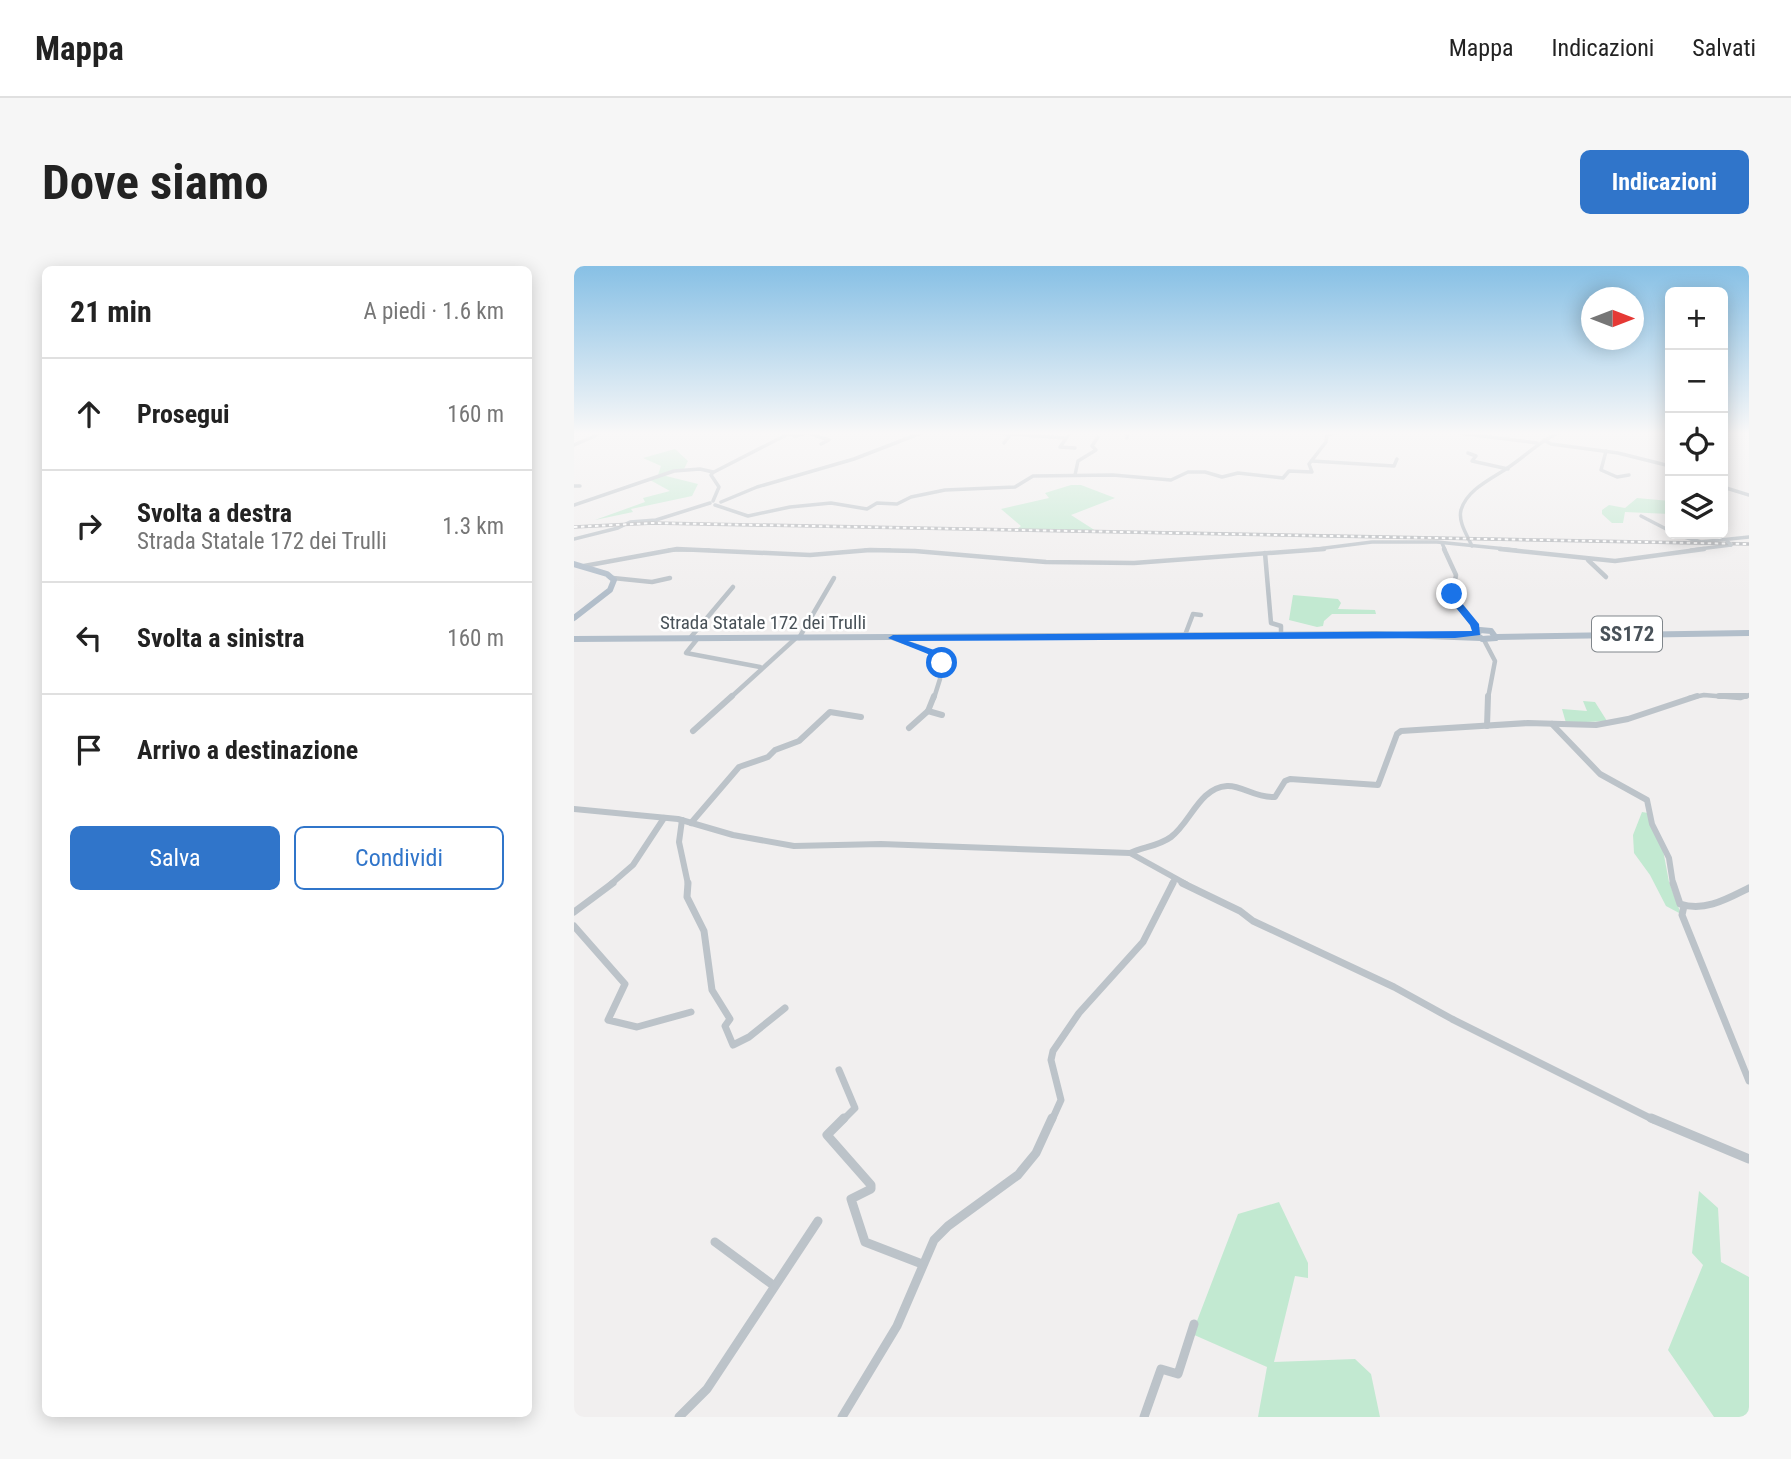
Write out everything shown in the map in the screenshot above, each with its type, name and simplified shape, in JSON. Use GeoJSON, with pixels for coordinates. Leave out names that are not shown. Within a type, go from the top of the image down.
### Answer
{"type":"FeatureCollection","features":[{"type":"Feature","properties":{"kind":"main road"},"geometry":{"type":"LineString","coordinates":[[574,565],[613,578],[610,590],[574,618]]}},
{"type":"Feature","properties":{"kind":"main road","name":"Strada Statale 172 dei Trulli"},"geometry":{"type":"LineString","coordinates":[[574,639],[1455,636],[1480,633],[1495,637]]}},
{"type":"Feature","properties":{"kind":"main road","name":"SS172"},"geometry":{"type":"LineString","coordinates":[[1495,637],[1749,633]]}},
{"type":"Feature","properties":{"kind":"street"},"geometry":{"type":"LineString","coordinates":[[574,505],[629,487]]}},
{"type":"Feature","properties":{"kind":"street"},"geometry":{"type":"LineString","coordinates":[[716,502],[719,487]]}},
{"type":"Feature","properties":{"kind":"street"},"geometry":{"type":"LineString","coordinates":[[574,540],[630,522],[656,520],[758,487]]}},
{"type":"Feature","properties":{"kind":"street"},"geometry":{"type":"LineString","coordinates":[[716,502],[748,516],[831,503],[867,509],[877,503],[897,504],[921,494],[968,488],[1014,487]]}},
{"type":"Feature","properties":{"kind":"street"},"geometry":{"type":"LineString","coordinates":[[1472,546],[1461,523],[1461,509],[1477,487]]}},
{"type":"Feature","properties":{"kind":"street"},"geometry":{"type":"LineString","coordinates":[[1728,489],[1749,495]]}},
{"type":"Feature","properties":{"kind":"street"},"geometry":{"type":"LineString","coordinates":[[1642,516],[1665,529]]}},
{"type":"Feature","properties":{"kind":"street"},"geometry":{"type":"LineString","coordinates":[[583,566],[677,549],[810,555],[870,550],[915,551],[1046,562],[1134,563],[1338,548],[1372,542],[1442,543],[1626,561],[1749,537]]}},
{"type":"Feature","properties":{"kind":"street"},"geometry":{"type":"LineString","coordinates":[[1682,539],[1729,543]]}},
{"type":"Feature","properties":{"kind":"street"},"geometry":{"type":"LineString","coordinates":[[1442,543],[1455,574],[1452,597],[1480,633],[1495,661],[1489,683],[1488,726]]}},
{"type":"Feature","properties":{"kind":"street"},"geometry":{"type":"LineString","coordinates":[[1265,553],[1269,614],[1271,623],[1282,628],[1281,635]]}},
{"type":"Feature","properties":{"kind":"street"},"geometry":{"type":"LineString","coordinates":[[1588,559],[1606,577]]}},
{"type":"Feature","properties":{"kind":"street"},"geometry":{"type":"LineString","coordinates":[[613,578],[652,582],[670,578]]}},
{"type":"Feature","properties":{"kind":"street"},"geometry":{"type":"LineString","coordinates":[[693,731],[760,667],[797,638],[834,578]]}},
{"type":"Feature","properties":{"kind":"street"},"geometry":{"type":"LineString","coordinates":[[690,638],[733,587]]}},
{"type":"Feature","properties":{"kind":"street"},"geometry":{"type":"LineString","coordinates":[[1185,635],[1193,614],[1201,615]]}},
{"type":"Feature","properties":{"kind":"street"},"geometry":{"type":"LineString","coordinates":[[1490,648],[1495,637]]}},
{"type":"Feature","properties":{"kind":"street"},"geometry":{"type":"LineString","coordinates":[[698,638],[686,653],[760,667]]}},
{"type":"Feature","properties":{"kind":"street"},"geometry":{"type":"LineString","coordinates":[[893,638],[937,654],[942,663],[943,677],[928,711],[909,728]]}},
{"type":"Feature","properties":{"kind":"street"},"geometry":{"type":"LineString","coordinates":[[574,809],[682,820],[733,835],[794,846],[881,844],[1130,853],[1169,839],[1203,799],[1224,787],[1236,788],[1252,797],[1265,798],[1275,797],[1285,781],[1290,779],[1378,785],[1395,739],[1401,731],[1552,724],[1596,725],[1628,719],[1704,695],[1741,698],[1749,695]]}},
{"type":"Feature","properties":{"kind":"street"},"geometry":{"type":"LineString","coordinates":[[928,711],[943,715]]}},
{"type":"Feature","properties":{"kind":"street"},"geometry":{"type":"LineString","coordinates":[[691,823],[739,767],[768,757],[775,750],[783,749],[819,727],[830,712],[861,717]]}},
{"type":"Feature","properties":{"kind":"street"},"geometry":{"type":"LineString","coordinates":[[1552,724],[1600,774],[1647,800],[1652,824],[1669,858],[1675,895],[1684,906],[1695,908],[1715,904],[1749,888]]}},
{"type":"Feature","properties":{"kind":"street"},"geometry":{"type":"LineString","coordinates":[[574,912],[595,898],[633,865],[664,818]]}},
{"type":"Feature","properties":{"kind":"street"},"geometry":{"type":"LineString","coordinates":[[682,820],[677,843],[690,887],[687,897],[704,931],[712,990],[730,1020],[725,1026],[733,1045],[749,1037],[786,1008]]}},
{"type":"Feature","properties":{"kind":"street"},"geometry":{"type":"LineString","coordinates":[[1130,853],[1240,911],[1253,921],[1394,987],[1619,1103],[1749,1158]]}},
{"type":"Feature","properties":{"kind":"street"},"geometry":{"type":"LineString","coordinates":[[842,1417],[897,1326],[922,1264],[940,1234],[1018,1175],[1036,1153],[1061,1100],[1051,1059],[1053,1051],[1079,1013],[1143,942],[1175,879]]}},
{"type":"Feature","properties":{"kind":"street"},"geometry":{"type":"LineString","coordinates":[[1684,906],[1682,915],[1749,1081]]}},
{"type":"Feature","properties":{"kind":"street"},"geometry":{"type":"LineString","coordinates":[[574,926],[625,984],[608,1020],[637,1027],[691,1012]]}},
{"type":"Feature","properties":{"kind":"street"},"geometry":{"type":"LineString","coordinates":[[839,1070],[855,1108],[827,1135],[871,1185],[871,1189],[851,1199],[865,1242],[922,1264]]}},
{"type":"Feature","properties":{"kind":"street"},"geometry":{"type":"LineString","coordinates":[[680,1417],[707,1389],[773,1285],[818,1221]]}},
{"type":"Feature","properties":{"kind":"street"},"geometry":{"type":"LineString","coordinates":[[715,1242],[773,1285]]}},
{"type":"Feature","properties":{"kind":"street"},"geometry":{"type":"LineString","coordinates":[[1144,1417],[1161,1369],[1178,1374],[1194,1324]]}},
{"type":"Feature","properties":{"kind":"green space"},"geometry":{"type":"Polygon","coordinates":[[[662,487],[697,487],[692,496],[595,520],[645,502],[643,498],[670,491],[662,487]]]}},
{"type":"Feature","properties":{"kind":"green space"},"geometry":{"type":"Polygon","coordinates":[[[1065,487],[1085,487],[1115,498],[1071,515],[1096,531],[1016,530],[1021,526],[1001,509],[1049,498],[1045,493],[1065,487]]]}},
{"type":"Feature","properties":{"kind":"green space"},"geometry":{"type":"Polygon","coordinates":[[[1637,498],[1665,501],[1665,514],[1625,512],[1623,523],[1612,523],[1602,514],[1602,510],[1609,505],[1625,508],[1637,498]]]}},
{"type":"Feature","properties":{"kind":"green space"},"geometry":{"type":"Polygon","coordinates":[[[1293,595],[1338,599],[1341,603],[1338,609],[1375,610],[1376,614],[1332,614],[1324,621],[1323,626],[1317,627],[1289,620],[1293,595]]]}},
{"type":"Feature","properties":{"kind":"green space"},"geometry":{"type":"Polygon","coordinates":[[[1583,701],[1595,702],[1607,721],[1566,723],[1562,709],[1587,711],[1583,701]]]}},
{"type":"Feature","properties":{"kind":"green space"},"geometry":{"type":"Polygon","coordinates":[[[1642,812],[1648,813],[1663,850],[1669,882],[1681,914],[1666,906],[1650,875],[1634,853],[1633,835],[1642,812]]]}},
{"type":"Feature","properties":{"kind":"green space"},"geometry":{"type":"Polygon","coordinates":[[[1699,1191],[1718,1208],[1721,1262],[1749,1277],[1749,1417],[1714,1417],[1668,1350],[1703,1265],[1692,1253],[1699,1191]]]}},
{"type":"Feature","properties":{"kind":"green space"},"geometry":{"type":"Polygon","coordinates":[[[1279,1202],[1308,1263],[1308,1278],[1295,1276],[1274,1362],[1355,1359],[1371,1374],[1380,1417],[1258,1417],[1267,1367],[1192,1334],[1238,1214],[1279,1202]]]}},
{"type":"Feature","properties":{"kind":"railway"},"geometry":{"type":"LineString","coordinates":[[574,527],[653,523],[1749,544]]}},
{"type":"Feature","properties":{"kind":"route"},"geometry":{"type":"LineString","coordinates":[[942,663],[937,654],[893,638],[1376,634],[1455,636],[1477,633],[1475,624],[1452,598],[1452,594]]}}]}
